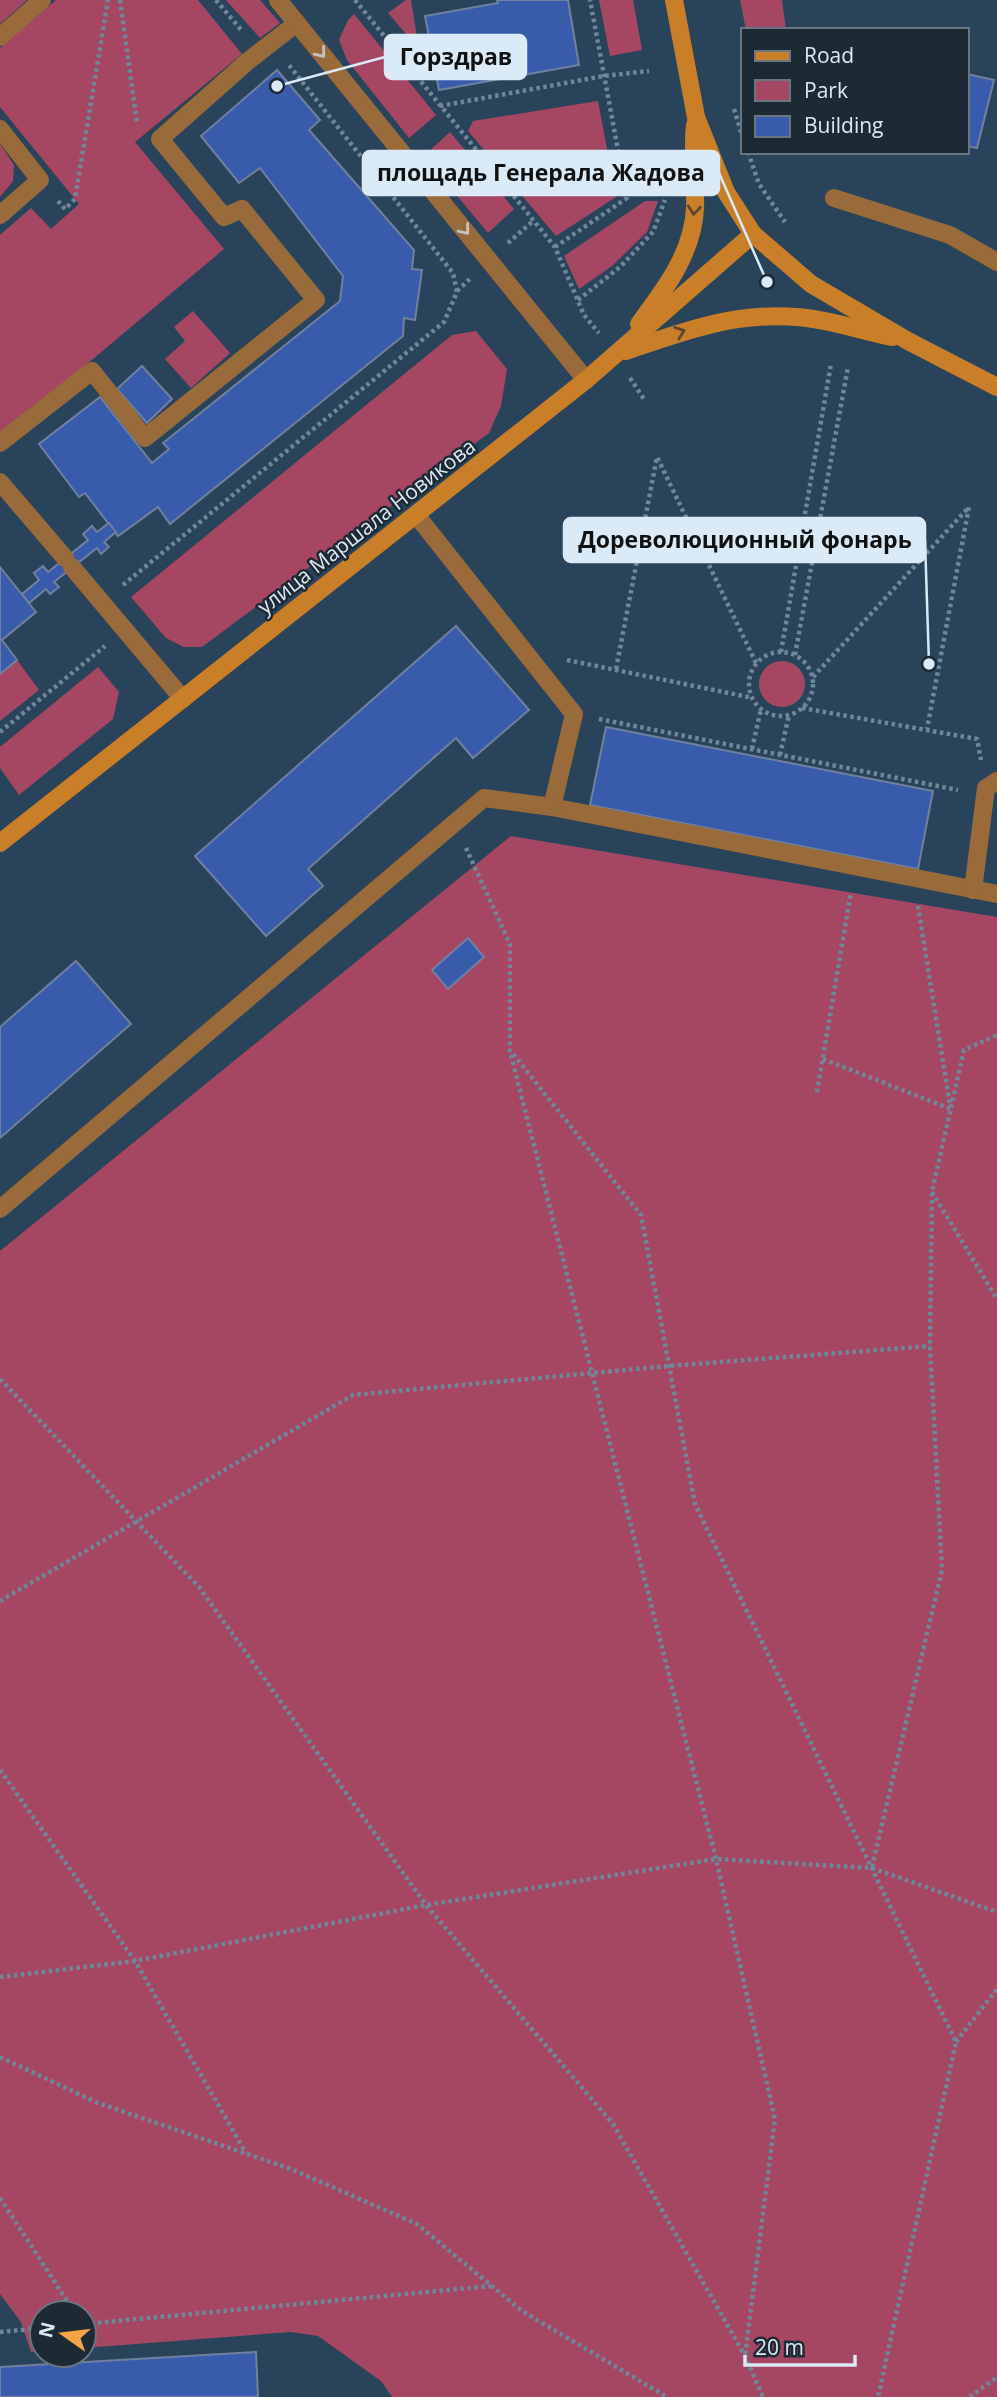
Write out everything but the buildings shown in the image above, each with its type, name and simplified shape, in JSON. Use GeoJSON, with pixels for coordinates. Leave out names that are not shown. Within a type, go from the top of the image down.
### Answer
{"type":"FeatureCollection","features":[{"type":"Feature","properties":{"kind":"street"},"geometry":{"type":"LineString","coordinates":[[0,37],[42,0]]}},
{"type":"Feature","properties":{"kind":"street"},"geometry":{"type":"LineString","coordinates":[[278,0],[586,380]]}},
{"type":"Feature","properties":{"kind":"street"},"geometry":{"type":"LineString","coordinates":[[674,0],[696,117],[726,192],[753,234],[811,284],[908,341],[997,387]]}},
{"type":"Feature","properties":{"kind":"street"},"geometry":{"type":"LineString","coordinates":[[0,443],[92,371],[145,438],[316,300],[242,209],[224,217],[160,139],[248,61],[297,23]]}},
{"type":"Feature","properties":{"kind":"street"},"geometry":{"type":"LineString","coordinates":[[616,355],[670,282],[687,246],[695,211],[696,117]]}},
{"type":"Feature","properties":{"kind":"street"},"geometry":{"type":"LineString","coordinates":[[0,129],[40,180],[0,215]]}},
{"type":"Feature","properties":{"kind":"street"},"geometry":{"type":"LineString","coordinates":[[834,198],[950,235],[997,262]]}},
{"type":"Feature","properties":{"kind":"street","name":"улица Маршала Новикова"},"geometry":{"type":"LineString","coordinates":[[0,843],[586,380],[753,234]]}},
{"type":"Feature","properties":{"kind":"street"},"geometry":{"type":"LineString","coordinates":[[616,355],[692,328],[749,316],[800,317],[908,341]]}},
{"type":"Feature","properties":{"kind":"street"},"geometry":{"type":"LineString","coordinates":[[0,482],[183,699]]}},
{"type":"Feature","properties":{"kind":"street"},"geometry":{"type":"LineString","coordinates":[[417,516],[574,714],[552,807]]}},
{"type":"Feature","properties":{"kind":"street"},"geometry":{"type":"LineString","coordinates":[[974,890],[989,788]]}},
{"type":"Feature","properties":{"kind":"street"},"geometry":{"type":"LineString","coordinates":[[0,1209],[484,798],[552,807],[997,894]]}},
{"type":"Feature","properties":{"kind":"path"},"geometry":{"type":"LineString","coordinates":[[40,180],[65,209],[75,199],[108,0]]}},
{"type":"Feature","properties":{"kind":"path"},"geometry":{"type":"LineString","coordinates":[[120,0],[139,139],[160,139]]}},
{"type":"Feature","properties":{"kind":"path"},"geometry":{"type":"LineString","coordinates":[[355,0],[555,247],[584,315],[616,355],[644,399]]}},
{"type":"Feature","properties":{"kind":"path"},"geometry":{"type":"LineString","coordinates":[[555,247],[627,198],[590,0]]}},
{"type":"Feature","properties":{"kind":"path"},"geometry":{"type":"LineString","coordinates":[[440,106],[604,76],[649,71]]}},
{"type":"Feature","properties":{"kind":"path"},"geometry":{"type":"LineString","coordinates":[[734,109],[741,132]]}},
{"type":"Feature","properties":{"kind":"path"},"geometry":{"type":"LineString","coordinates":[[749,154],[758,184],[789,227]]}},
{"type":"Feature","properties":{"kind":"path"},"geometry":{"type":"LineString","coordinates":[[578,300],[620,267],[653,232],[667,197]]}},
{"type":"Feature","properties":{"kind":"path"},"geometry":{"type":"LineString","coordinates":[[781,652],[831,364]]}},
{"type":"Feature","properties":{"kind":"path"},"geometry":{"type":"LineString","coordinates":[[795,655],[848,367]]}},
{"type":"Feature","properties":{"kind":"path"},"geometry":{"type":"LineString","coordinates":[[616,669],[657,457],[757,664]]}},
{"type":"Feature","properties":{"kind":"path"},"geometry":{"type":"LineString","coordinates":[[813,677],[969,507],[927,729]]}},
{"type":"Feature","properties":{"kind":"path"},"geometry":{"type":"LineString","coordinates":[[0,732],[125,630]]}},
{"type":"Feature","properties":{"kind":"path"},"geometry":{"type":"LineString","coordinates":[[525,652],[753,698]]}},
{"type":"Feature","properties":{"kind":"path"},"geometry":{"type":"LineString","coordinates":[[781,652],[795,655],[806,664],[813,677],[812,694],[803,708],[789,715],[774,715],[761,709],[753,698],[749,681],[757,664],[768,656],[781,652]]}},
{"type":"Feature","properties":{"kind":"path"},"geometry":{"type":"LineString","coordinates":[[574,714],[780,755],[989,788],[976,738],[803,708]]}},
{"type":"Feature","properties":{"kind":"path"},"geometry":{"type":"LineString","coordinates":[[752,749],[761,709]]}},
{"type":"Feature","properties":{"kind":"path"},"geometry":{"type":"LineString","coordinates":[[780,755],[789,715]]}},
{"type":"Feature","properties":{"kind":"path"},"geometry":{"type":"LineString","coordinates":[[454,822],[510,944],[510,1050],[716,1859],[775,2119],[745,2356]]}},
{"type":"Feature","properties":{"kind":"path"},"geometry":{"type":"LineString","coordinates":[[817,1092],[856,867]]}},
{"type":"Feature","properties":{"kind":"path"},"geometry":{"type":"LineString","coordinates":[[914,878],[951,1109]]}},
{"type":"Feature","properties":{"kind":"path"},"geometry":{"type":"LineString","coordinates":[[872,1868],[942,1570],[930,1346],[932,1192],[964,1050],[997,1035]]}},
{"type":"Feature","properties":{"kind":"path"},"geometry":{"type":"LineString","coordinates":[[510,1050],[641,1215],[695,1504],[956,2042]]}},
{"type":"Feature","properties":{"kind":"path"},"geometry":{"type":"LineString","coordinates":[[823,1059],[951,1109]]}},
{"type":"Feature","properties":{"kind":"path"},"geometry":{"type":"LineString","coordinates":[[932,1192],[997,1299]]}},
{"type":"Feature","properties":{"kind":"path"},"geometry":{"type":"LineString","coordinates":[[0,1601],[353,1395],[669,1366],[930,1346]]}},
{"type":"Feature","properties":{"kind":"path"},"geometry":{"type":"LineString","coordinates":[[0,1379],[139,1521],[199,1587],[426,1905],[613,2124],[745,2356],[764,2397]]}},
{"type":"Feature","properties":{"kind":"path"},"geometry":{"type":"LineString","coordinates":[[0,1770],[135,1961],[246,2153]]}},
{"type":"Feature","properties":{"kind":"path"},"geometry":{"type":"LineString","coordinates":[[0,1977],[135,1961],[426,1905],[716,1859],[872,1868],[997,1912]]}},
{"type":"Feature","properties":{"kind":"path"},"geometry":{"type":"LineString","coordinates":[[878,2397],[956,2042],[997,1989]]}},
{"type":"Feature","properties":{"kind":"path"},"geometry":{"type":"LineString","coordinates":[[0,2057],[98,2103],[291,2169],[417,2224],[522,2311],[667,2397]]}},
{"type":"Feature","properties":{"kind":"path"},"geometry":{"type":"LineString","coordinates":[[0,2198],[66,2299]]}},
{"type":"Feature","properties":{"kind":"path"},"geometry":{"type":"LineString","coordinates":[[98,2323],[492,2286]]}},
{"type":"Feature","properties":{"kind":"path"},"geometry":{"type":"LineString","coordinates":[[0,2332],[28,2329]]}},
{"type":"Feature","properties":{"kind":"path"},"geometry":{"type":"LineString","coordinates":[[970,2397],[997,2377]]}},
{"type":"Feature","properties":{"kind":"green space"},"geometry":{"type":"Polygon","coordinates":[[[0,0],[27,0],[0,24],[0,0]]]}},
{"type":"Feature","properties":{"kind":"green space"},"geometry":{"type":"Polygon","coordinates":[[[56,0],[198,0],[242,54],[135,142],[224,249],[0,437],[0,235],[31,208],[51,229],[79,204],[0,107],[0,48],[56,0]]]}},
{"type":"Feature","properties":{"kind":"green space"},"geometry":{"type":"Polygon","coordinates":[[[226,0],[260,0],[280,23],[260,38],[226,0]]]}},
{"type":"Feature","properties":{"kind":"green space"},"geometry":{"type":"Polygon","coordinates":[[[406,0],[411,0],[419,49],[388,13],[406,0]]]}},
{"type":"Feature","properties":{"kind":"green space"},"geometry":{"type":"Polygon","coordinates":[[[599,0],[633,0],[642,50],[610,56],[599,0]]]}},
{"type":"Feature","properties":{"kind":"green space"},"geometry":{"type":"Polygon","coordinates":[[[740,0],[782,0],[786,28],[746,28],[740,0]]]}},
{"type":"Feature","properties":{"kind":"green space"},"geometry":{"type":"Polygon","coordinates":[[[354,14],[436,115],[409,138],[347,60],[339,40],[348,20],[354,14]]]}},
{"type":"Feature","properties":{"kind":"green space"},"geometry":{"type":"Polygon","coordinates":[[[598,101],[616,197],[556,236],[468,131],[473,121],[598,101]]]}},
{"type":"Feature","properties":{"kind":"green space"},"geometry":{"type":"Polygon","coordinates":[[[450,132],[514,209],[488,233],[424,156],[450,132]]]}},
{"type":"Feature","properties":{"kind":"green space"},"geometry":{"type":"Polygon","coordinates":[[[0,144],[14,165],[13,181],[0,197],[0,144]]]}},
{"type":"Feature","properties":{"kind":"green space"},"geometry":{"type":"Polygon","coordinates":[[[645,201],[658,201],[647,232],[612,266],[579,289],[564,256],[645,201]]]}},
{"type":"Feature","properties":{"kind":"green space"},"geometry":{"type":"Polygon","coordinates":[[[193,311],[230,353],[191,388],[165,359],[185,341],[174,327],[193,311]]]}},
{"type":"Feature","properties":{"kind":"green space"},"geometry":{"type":"Polygon","coordinates":[[[476,331],[507,369],[501,406],[489,433],[202,647],[184,647],[166,638],[131,597],[452,335],[476,331]]]}},
{"type":"Feature","properties":{"kind":"green space"},"geometry":{"type":"Polygon","coordinates":[[[17,660],[39,690],[0,721],[0,674],[17,660]]]}},
{"type":"Feature","properties":{"kind":"green space"},"geometry":{"type":"Polygon","coordinates":[[[782,661],[798,668],[805,684],[798,700],[782,707],[766,700],[759,684],[766,668],[782,661]]]}},
{"type":"Feature","properties":{"kind":"green space"},"geometry":{"type":"Polygon","coordinates":[[[98,667],[119,692],[113,719],[19,795],[0,768],[0,747],[98,667]]]}},
{"type":"Feature","properties":{"kind":"green space"},"geometry":{"type":"Polygon","coordinates":[[[511,836],[997,917],[997,2397],[392,2397],[381,2381],[318,2336],[291,2332],[98,2347],[98,2299],[28,2299],[28,2343],[21,2322],[0,2294],[0,1251],[511,836]]]}},
{"type":"Feature","properties":{"kind":"place","name":"Горздрав"},"geometry":{"type":"Point","coordinates":[277,86]}},
{"type":"Feature","properties":{"kind":"place","name":"площадь Генерала Жадова"},"geometry":{"type":"Point","coordinates":[767,282]}},
{"type":"Feature","properties":{"kind":"place","name":"Дореволюционный фонарь"},"geometry":{"type":"Point","coordinates":[929,664]}}]}
